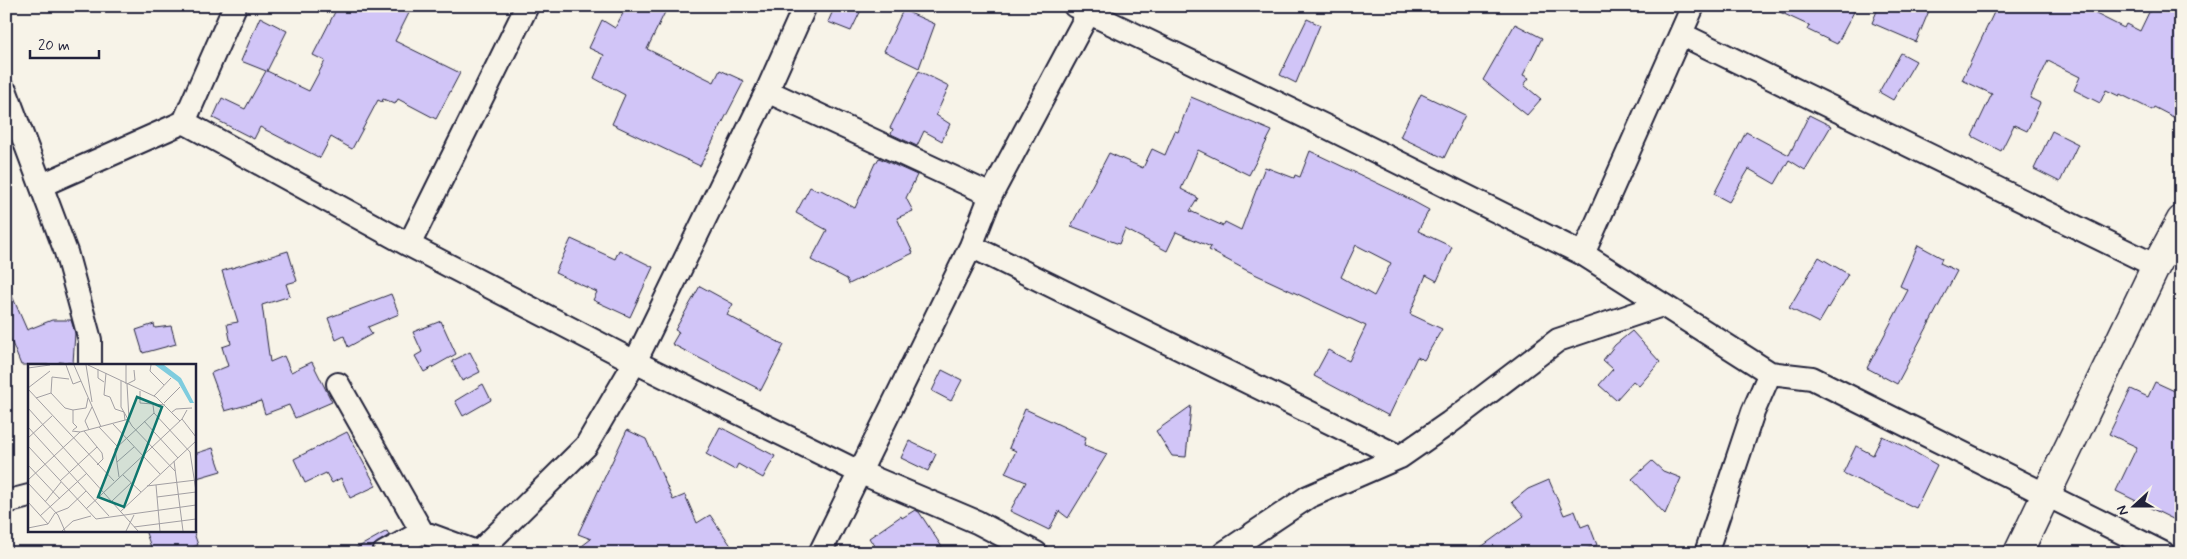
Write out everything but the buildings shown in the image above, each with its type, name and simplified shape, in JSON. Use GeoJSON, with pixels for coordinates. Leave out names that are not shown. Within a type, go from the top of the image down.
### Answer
{"type":"FeatureCollection","features":[{"type":"Feature","properties":{"kind":"street"},"geometry":{"type":"LineString","coordinates":[[42,185],[184,122],[235,6]]}},
{"type":"Feature","properties":{"kind":"street"},"geometry":{"type":"LineString","coordinates":[[409,244],[527,6]]}},
{"type":"Feature","properties":{"kind":"street"},"geometry":{"type":"LineString","coordinates":[[338,384],[422,532],[478,553],[586,446],[635,362],[767,91],[805,6]]}},
{"type":"Feature","properties":{"kind":"street"},"geometry":{"type":"LineString","coordinates":[[1583,254],[1693,6]]}},
{"type":"Feature","properties":{"kind":"street"},"geometry":{"type":"LineString","coordinates":[[820,553],[971,246],[991,194],[1085,8],[1583,254],[1770,373],[1812,378],[2163,553]]}},
{"type":"Feature","properties":{"kind":"street"},"geometry":{"type":"LineString","coordinates":[[1681,34],[2156,266]]}},
{"type":"Feature","properties":{"kind":"street"},"geometry":{"type":"LineString","coordinates":[[767,91],[991,194]]}},
{"type":"Feature","properties":{"kind":"street"},"geometry":{"type":"LineString","coordinates":[[6,92],[12,123],[42,185],[66,252],[90,340],[90,364]]}},
{"type":"Feature","properties":{"kind":"street"},"geometry":{"type":"LineString","coordinates":[[184,122],[409,244],[635,362],[859,472],[977,522],[1036,553]]}},
{"type":"Feature","properties":{"kind":"street"},"geometry":{"type":"LineString","coordinates":[[2018,553],[2156,266],[2181,220]]}},
{"type":"Feature","properties":{"kind":"street"},"geometry":{"type":"LineString","coordinates":[[971,246],[1400,458]]}},
{"type":"Feature","properties":{"kind":"street"},"geometry":{"type":"LineString","coordinates":[[1224,553],[1308,497],[1400,458],[1558,340],[1662,305]]}},
{"type":"Feature","properties":{"kind":"street"},"geometry":{"type":"LineString","coordinates":[[1706,553],[1753,412],[1770,373]]}},
{"type":"Feature","properties":{"kind":"street"},"geometry":{"type":"LineString","coordinates":[[6,502],[28,496]]}},
{"type":"Feature","properties":{"kind":"street"},"geometry":{"type":"LineString","coordinates":[[384,553],[422,532]]}}]}
